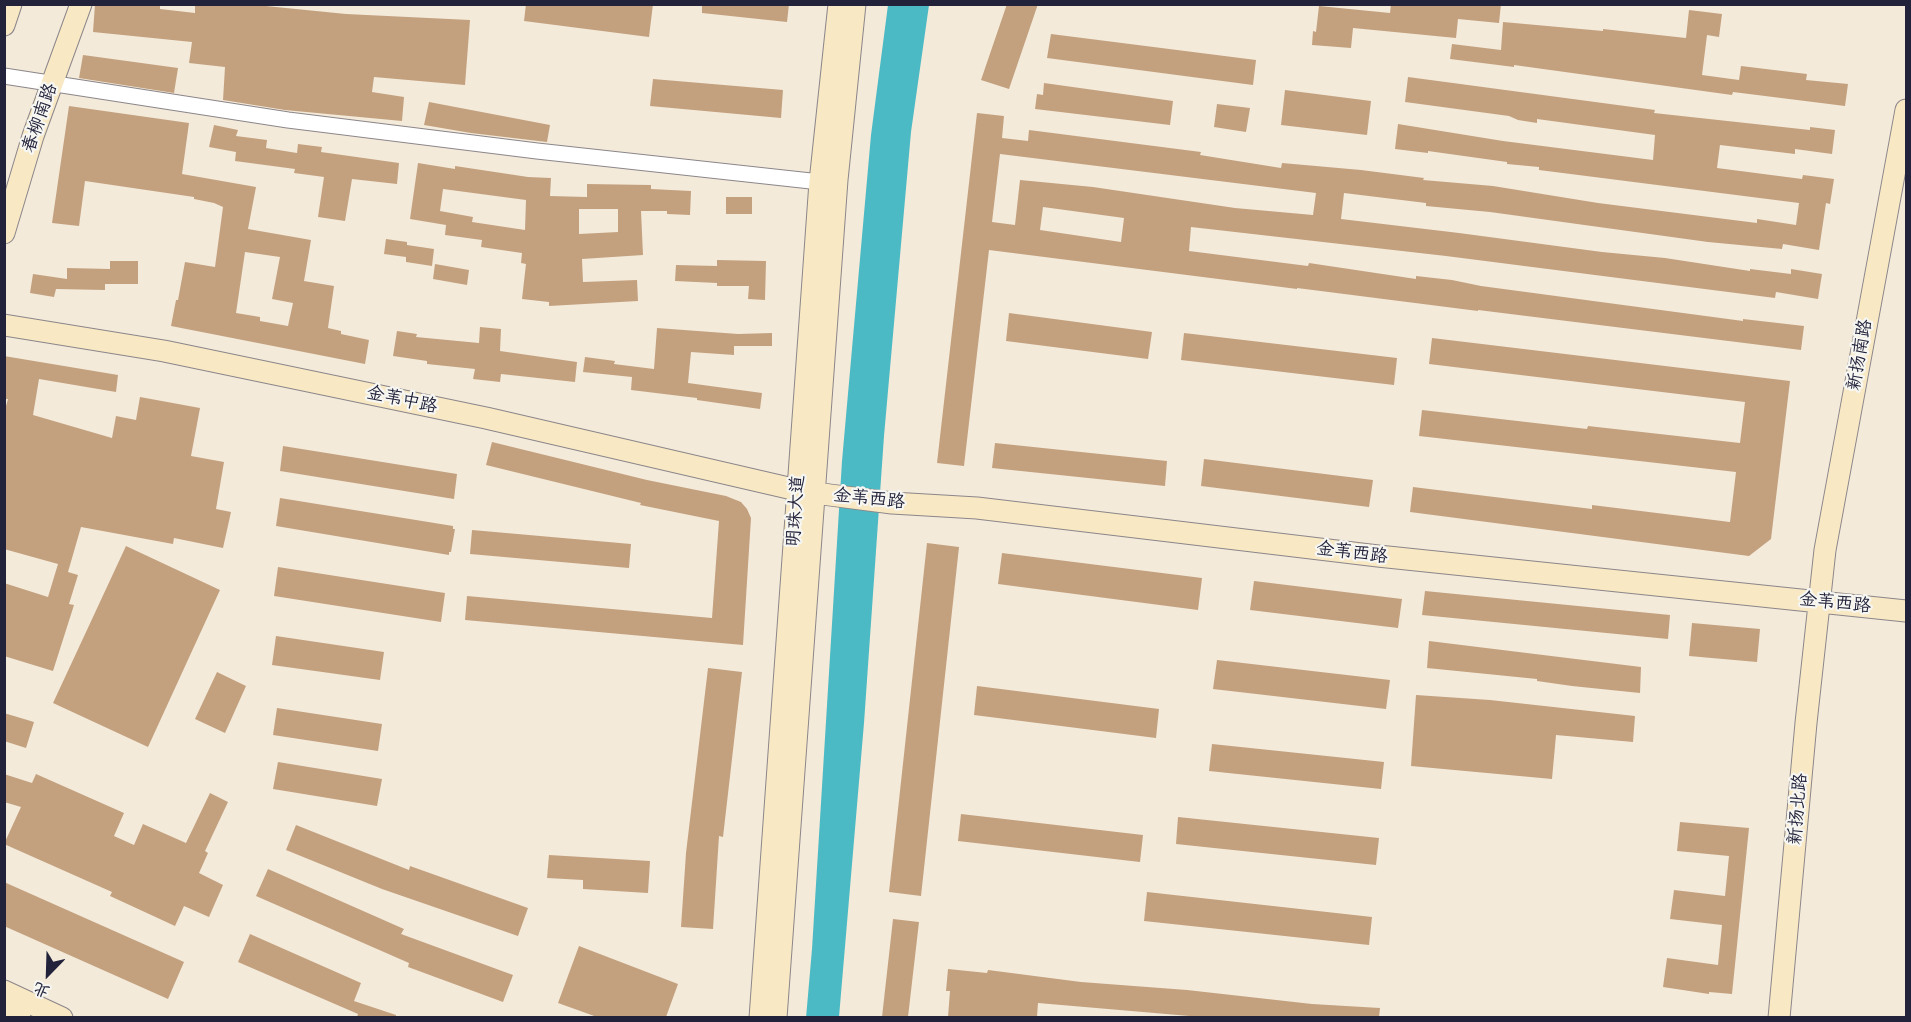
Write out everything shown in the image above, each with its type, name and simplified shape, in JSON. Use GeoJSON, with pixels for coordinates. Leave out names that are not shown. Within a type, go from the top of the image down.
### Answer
{"type":"FeatureCollection","features":[{"type":"Feature","properties":{"kind":"street"},"geometry":{"type":"LineString","coordinates":[[4,25],[11,4]]}},
{"type":"Feature","properties":{"kind":"street","name":"春柳南路"},"geometry":{"type":"LineString","coordinates":[[4,232],[33,136],[81,4]]}},
{"type":"Feature","properties":{"kind":"street","name":"明珠大道"},"geometry":{"type":"LineString","coordinates":[[760,1017],[814,492],[820,182],[839,4]]}},
{"type":"Feature","properties":{"kind":"street","name":"明珠大道"},"geometry":{"type":"LineString","coordinates":[[776,1017],[837,180],[855,4]]}},
{"type":"Feature","properties":{"kind":"street"},"geometry":{"type":"LineString","coordinates":[[4,76],[288,120],[820,182]]}},
{"type":"Feature","properties":{"kind":"street","name":"新扬南路"},"geometry":{"type":"LineString","coordinates":[[1819,601],[1832,515],[1906,110]]}},
{"type":"Feature","properties":{"kind":"street","name":"金苇中路"},"geometry":{"type":"LineString","coordinates":[[4,325],[164,351],[429,406],[814,492]]}},
{"type":"Feature","properties":{"kind":"street","name":"金苇西路"},"geometry":{"type":"LineString","coordinates":[[814,492],[892,503],[977,508],[1378,556],[1906,611]]}},
{"type":"Feature","properties":{"kind":"street","name":"新扬北路"},"geometry":{"type":"LineString","coordinates":[[1779,1017],[1819,601]]}},
{"type":"Feature","properties":{"kind":"street"},"geometry":{"type":"LineString","coordinates":[[4,991],[62,1017]]}},
{"type":"Feature","properties":{"kind":"street"},"geometry":{"type":"LineString","coordinates":[[4,1011],[20,1017]]}},
{"type":"Feature","properties":{"kind":"water"},"geometry":{"type":"Polygon","coordinates":[[[888,5],[929,5],[911,132],[884,436],[864,723],[839,1017],[806,1018],[842,461],[871,135],[888,5]]]}},
{"type":"Feature","properties":{"kind":"building"},"geometry":{"type":"Polygon","coordinates":[[[95,4],[160,4],[160,9],[195,13],[195,4],[246,4],[346,14],[470,20],[465,85],[374,77],[372,92],[404,97],[402,121],[285,110],[223,100],[225,67],[189,63],[192,42],[93,32],[95,4]]]}},
{"type":"Feature","properties":{"kind":"building"},"geometry":{"type":"Polygon","coordinates":[[[526,4],[653,4],[649,37],[524,21],[526,4]]]}},
{"type":"Feature","properties":{"kind":"building"},"geometry":{"type":"Polygon","coordinates":[[[702,4],[789,4],[787,22],[702,13],[702,4]]]}},
{"type":"Feature","properties":{"kind":"building"},"geometry":{"type":"Polygon","coordinates":[[[1007,4],[1038,4],[1009,89],[981,80],[1007,4]]]}},
{"type":"Feature","properties":{"kind":"building"},"geometry":{"type":"Polygon","coordinates":[[[1391,4],[1501,4],[1499,23],[1458,19],[1456,38],[1353,28],[1351,48],[1312,45],[1319,6],[1390,13],[1391,4]]]}},
{"type":"Feature","properties":{"kind":"building"},"geometry":{"type":"Polygon","coordinates":[[[1689,10],[1722,14],[1719,37],[1707,35],[1702,75],[1739,80],[1741,66],[1807,74],[1806,80],[1848,84],[1845,106],[1733,92],[1732,95],[1514,65],[1514,67],[1450,59],[1452,44],[1501,50],[1503,22],[1686,38],[1689,10]]]}},
{"type":"Feature","properties":{"kind":"building"},"geometry":{"type":"Polygon","coordinates":[[[1051,34],[1256,60],[1253,85],[1047,58],[1051,34]]]}},
{"type":"Feature","properties":{"kind":"building"},"geometry":{"type":"Polygon","coordinates":[[[83,55],[178,68],[174,93],[79,78],[83,55]]]}},
{"type":"Feature","properties":{"kind":"building"},"geometry":{"type":"Polygon","coordinates":[[[1408,77],[1655,110],[1654,113],[1810,130],[1810,127],[1835,130],[1832,154],[1795,149],[1795,154],[1720,145],[1717,168],[1802,179],[1803,175],[1834,179],[1830,204],[1826,203],[1819,250],[1783,244],[1782,249],[1708,242],[1490,212],[1426,206],[1426,203],[1344,193],[1341,219],[1665,258],[1750,271],[1750,269],[1791,274],[1791,269],[1822,274],[1818,299],[1776,292],[1775,298],[1446,256],[1191,227],[1189,251],[1308,266],[1309,263],[1416,279],[1416,276],[1452,280],[1481,286],[1743,321],[1743,319],[1804,326],[1801,350],[989,250],[964,466],[937,463],[977,113],[1004,116],[1002,138],[1028,141],[1029,130],[1201,152],[1200,155],[1281,168],[1282,163],[1361,170],[1424,178],[1423,180],[1493,186],[1598,203],[1757,223],[1757,219],[1796,225],[1799,203],[1539,170],[1539,167],[1428,151],[1428,153],[1395,149],[1398,124],[1503,141],[1653,160],[1655,135],[1537,119],[1537,123],[1509,116],[1405,102],[1408,77]],[[1000,154],[992,222],[1015,225],[1020,180],[1093,187],[1235,208],[1313,215],[1316,193],[1000,154]],[[1043,207],[1040,230],[1121,242],[1124,218],[1043,207]]]}},
{"type":"Feature","properties":{"kind":"building"},"geometry":{"type":"Polygon","coordinates":[[[653,79],[783,90],[781,118],[650,106],[653,79]]]}},
{"type":"Feature","properties":{"kind":"building"},"geometry":{"type":"Polygon","coordinates":[[[1044,83],[1173,101],[1170,125],[1035,109],[1037,94],[1043,95],[1044,83]]]}},
{"type":"Feature","properties":{"kind":"building"},"geometry":{"type":"Polygon","coordinates":[[[1285,90],[1371,101],[1367,135],[1281,125],[1285,90]]]}},
{"type":"Feature","properties":{"kind":"building"},"geometry":{"type":"Polygon","coordinates":[[[429,102],[550,125],[547,142],[424,125],[429,102]]]}},
{"type":"Feature","properties":{"kind":"building"},"geometry":{"type":"Polygon","coordinates":[[[1217,104],[1250,108],[1246,132],[1214,127],[1217,104]]]}},
{"type":"Feature","properties":{"kind":"building"},"geometry":{"type":"Polygon","coordinates":[[[69,106],[189,123],[182,174],[256,187],[248,229],[311,240],[304,281],[334,286],[328,328],[341,331],[341,334],[369,340],[365,364],[171,326],[185,262],[215,267],[223,207],[194,199],[194,197],[85,181],[79,226],[52,223],[69,106]],[[245,252],[236,313],[260,317],[260,321],[288,326],[293,303],[272,299],[280,257],[245,252]]]}},
{"type":"Feature","properties":{"kind":"building"},"geometry":{"type":"Polygon","coordinates":[[[214,125],[238,130],[236,136],[267,140],[266,148],[297,153],[298,144],[322,147],[321,152],[399,163],[397,184],[352,179],[345,221],[318,217],[324,177],[294,173],[295,169],[235,161],[236,152],[209,147],[214,125]]]}},
{"type":"Feature","properties":{"kind":"building"},"geometry":{"type":"Polygon","coordinates":[[[418,163],[455,169],[455,166],[528,177],[551,178],[550,196],[587,197],[587,184],[651,185],[651,189],[691,191],[690,215],[667,214],[667,211],[641,211],[643,255],[582,259],[583,282],[637,280],[638,301],[549,306],[549,302],[522,299],[526,264],[521,263],[522,253],[481,247],[482,240],[445,235],[446,225],[410,219],[418,163]],[[443,189],[440,211],[473,217],[472,222],[525,230],[526,200],[443,189]],[[579,209],[579,234],[618,232],[618,209],[579,209]]]}},
{"type":"Feature","properties":{"kind":"building"},"geometry":{"type":"Polygon","coordinates":[[[726,197],[752,197],[752,214],[726,214],[726,197]]]}},
{"type":"Feature","properties":{"kind":"building"},"geometry":{"type":"Polygon","coordinates":[[[386,239],[434,249],[432,266],[406,262],[406,257],[384,254],[386,239]]]}},
{"type":"Feature","properties":{"kind":"building"},"geometry":{"type":"Polygon","coordinates":[[[717,260],[766,261],[765,300],[748,299],[749,286],[717,286],[717,283],[675,281],[676,265],[717,266],[717,260]]]}},
{"type":"Feature","properties":{"kind":"building"},"geometry":{"type":"Polygon","coordinates":[[[110,261],[138,261],[138,284],[105,284],[105,290],[56,289],[54,297],[30,293],[33,274],[67,279],[67,268],[110,269],[110,261]]]}},
{"type":"Feature","properties":{"kind":"building"},"geometry":{"type":"Polygon","coordinates":[[[435,264],[469,270],[467,285],[433,279],[435,264]]]}},
{"type":"Feature","properties":{"kind":"building"},"geometry":{"type":"Polygon","coordinates":[[[1009,313],[1152,332],[1148,359],[1006,341],[1009,313]]]}},
{"type":"Feature","properties":{"kind":"building"},"geometry":{"type":"Polygon","coordinates":[[[480,327],[501,329],[500,351],[577,362],[575,382],[501,374],[500,382],[473,379],[475,369],[427,364],[427,361],[393,356],[397,331],[417,334],[416,337],[479,343],[480,327]]]}},
{"type":"Feature","properties":{"kind":"building"},"geometry":{"type":"Polygon","coordinates":[[[657,328],[738,334],[772,333],[772,346],[734,346],[734,355],[691,352],[688,383],[762,393],[760,409],[631,390],[632,377],[583,372],[585,357],[615,361],[614,364],[654,369],[657,328]]]}},
{"type":"Feature","properties":{"kind":"building"},"geometry":{"type":"Polygon","coordinates":[[[1184,333],[1397,358],[1394,385],[1181,360],[1184,333]]]}},
{"type":"Feature","properties":{"kind":"building"},"geometry":{"type":"Polygon","coordinates":[[[1432,338],[1790,381],[1771,539],[1749,556],[1410,512],[1413,487],[1592,509],[1592,505],[1730,522],[1736,472],[1419,436],[1422,410],[1587,429],[1588,426],[1740,443],[1745,402],[1429,364],[1432,338]]]}},
{"type":"Feature","properties":{"kind":"building"},"geometry":{"type":"Polygon","coordinates":[[[4,356],[118,375],[116,392],[39,379],[33,415],[112,438],[116,416],[136,420],[140,397],[200,408],[191,456],[224,462],[216,509],[231,512],[223,548],[174,538],[173,544],[81,527],[68,572],[78,575],[69,604],[74,605],[53,671],[4,656],[4,583],[48,597],[58,564],[4,549],[4,413],[8,399],[4,399],[4,356]]]}},
{"type":"Feature","properties":{"kind":"building"},"geometry":{"type":"Polygon","coordinates":[[[492,442],[647,480],[726,496],[741,502],[751,518],[743,645],[465,620],[467,596],[712,618],[719,521],[640,505],[641,503],[486,465],[492,442]]]}},
{"type":"Feature","properties":{"kind":"building"},"geometry":{"type":"Polygon","coordinates":[[[995,443],[1167,461],[1165,486],[992,468],[995,443]]]}},
{"type":"Feature","properties":{"kind":"building"},"geometry":{"type":"Polygon","coordinates":[[[283,446],[457,474],[454,499],[280,471],[283,446]]]}},
{"type":"Feature","properties":{"kind":"building"},"geometry":{"type":"Polygon","coordinates":[[[1204,459],[1373,480],[1369,507],[1201,486],[1204,459]]]}},
{"type":"Feature","properties":{"kind":"building"},"geometry":{"type":"Polygon","coordinates":[[[280,498],[453,526],[455,529],[451,552],[449,555],[276,526],[280,498]]]}},
{"type":"Feature","properties":{"kind":"building"},"geometry":{"type":"Polygon","coordinates":[[[472,530],[631,544],[629,568],[470,554],[472,530]]]}},
{"type":"Feature","properties":{"kind":"building"},"geometry":{"type":"Polygon","coordinates":[[[927,543],[959,547],[921,896],[889,892],[927,543]]]}},
{"type":"Feature","properties":{"kind":"building"},"geometry":{"type":"Polygon","coordinates":[[[126,546],[220,590],[148,747],[53,703],[126,546]]]}},
{"type":"Feature","properties":{"kind":"building"},"geometry":{"type":"Polygon","coordinates":[[[1002,553],[1202,578],[1198,610],[998,584],[1002,553]]]}},
{"type":"Feature","properties":{"kind":"building"},"geometry":{"type":"Polygon","coordinates":[[[278,567],[445,593],[441,622],[274,596],[278,567]]]}},
{"type":"Feature","properties":{"kind":"building"},"geometry":{"type":"Polygon","coordinates":[[[1254,581],[1402,599],[1398,628],[1250,610],[1254,581]]]}},
{"type":"Feature","properties":{"kind":"building"},"geometry":{"type":"Polygon","coordinates":[[[1425,591],[1670,615],[1668,639],[1422,615],[1425,591]]]}},
{"type":"Feature","properties":{"kind":"building"},"geometry":{"type":"Polygon","coordinates":[[[1692,623],[1760,629],[1757,662],[1689,656],[1692,623]]]}},
{"type":"Feature","properties":{"kind":"building"},"geometry":{"type":"Polygon","coordinates":[[[276,636],[384,652],[380,680],[272,665],[276,636]]]}},
{"type":"Feature","properties":{"kind":"building"},"geometry":{"type":"Polygon","coordinates":[[[1429,641],[1641,667],[1640,693],[1572,686],[1537,681],[1537,679],[1427,668],[1429,641]]]}},
{"type":"Feature","properties":{"kind":"building"},"geometry":{"type":"Polygon","coordinates":[[[1217,660],[1390,680],[1386,709],[1213,689],[1217,660]]]}},
{"type":"Feature","properties":{"kind":"building"},"geometry":{"type":"Polygon","coordinates":[[[708,668],[742,672],[723,837],[719,836],[713,929],[681,927],[686,853],[708,668]]]}},
{"type":"Feature","properties":{"kind":"building"},"geometry":{"type":"Polygon","coordinates":[[[217,672],[246,686],[225,733],[195,719],[217,672]]]}},
{"type":"Feature","properties":{"kind":"building"},"geometry":{"type":"Polygon","coordinates":[[[977,686],[1159,709],[1156,738],[974,715],[977,686]]]}},
{"type":"Feature","properties":{"kind":"building"},"geometry":{"type":"Polygon","coordinates":[[[1416,695],[1490,700],[1635,716],[1633,742],[1556,735],[1552,779],[1411,766],[1416,695]]]}},
{"type":"Feature","properties":{"kind":"building"},"geometry":{"type":"Polygon","coordinates":[[[277,708],[382,724],[378,751],[273,735],[277,708]]]}},
{"type":"Feature","properties":{"kind":"building"},"geometry":{"type":"Polygon","coordinates":[[[4,713],[34,722],[26,748],[4,741],[4,713]]]}},
{"type":"Feature","properties":{"kind":"building"},"geometry":{"type":"Polygon","coordinates":[[[1212,744],[1384,762],[1381,789],[1209,771],[1212,744]]]}},
{"type":"Feature","properties":{"kind":"building"},"geometry":{"type":"Polygon","coordinates":[[[278,762],[382,779],[377,806],[273,789],[278,762]]]}},
{"type":"Feature","properties":{"kind":"building"},"geometry":{"type":"Polygon","coordinates":[[[4,774],[32,783],[36,774],[124,813],[114,836],[134,845],[143,824],[186,843],[210,793],[228,802],[205,851],[208,853],[199,873],[223,885],[209,917],[184,906],[175,926],[110,896],[112,892],[4,844],[21,807],[4,802],[4,774]]]}},
{"type":"Feature","properties":{"kind":"building"},"geometry":{"type":"Polygon","coordinates":[[[961,814],[1143,835],[1140,862],[958,841],[961,814]]]}},
{"type":"Feature","properties":{"kind":"building"},"geometry":{"type":"Polygon","coordinates":[[[1178,817],[1379,838],[1376,865],[1176,844],[1178,817]]]}},
{"type":"Feature","properties":{"kind":"building"},"geometry":{"type":"Polygon","coordinates":[[[1680,822],[1749,828],[1732,994],[1709,992],[1709,994],[1663,987],[1667,958],[1718,965],[1722,925],[1670,919],[1674,890],[1725,896],[1729,856],[1677,851],[1680,822]]]}},
{"type":"Feature","properties":{"kind":"building"},"geometry":{"type":"Polygon","coordinates":[[[296,825],[409,870],[410,866],[528,908],[518,936],[382,889],[286,850],[296,825]]]}},
{"type":"Feature","properties":{"kind":"building"},"geometry":{"type":"Polygon","coordinates":[[[549,855],[650,861],[648,893],[583,889],[583,880],[547,878],[549,855]]]}},
{"type":"Feature","properties":{"kind":"building"},"geometry":{"type":"Polygon","coordinates":[[[268,869],[404,929],[401,934],[513,975],[503,1002],[408,967],[409,963],[256,896],[268,869]]]}},
{"type":"Feature","properties":{"kind":"building"},"geometry":{"type":"Polygon","coordinates":[[[4,882],[184,962],[168,999],[4,926],[4,882]]]}},
{"type":"Feature","properties":{"kind":"building"},"geometry":{"type":"Polygon","coordinates":[[[1147,892],[1372,917],[1369,945],[1144,921],[1147,892]]]}},
{"type":"Feature","properties":{"kind":"building"},"geometry":{"type":"Polygon","coordinates":[[[893,919],[919,922],[908,1017],[882,1017],[893,919]]]}},
{"type":"Feature","properties":{"kind":"building"},"geometry":{"type":"Polygon","coordinates":[[[250,934],[361,983],[354,1001],[396,1015],[396,1017],[357,1017],[358,1014],[238,962],[250,934]]]}},
{"type":"Feature","properties":{"kind":"building"},"geometry":{"type":"Polygon","coordinates":[[[579,946],[678,984],[666,1017],[597,1017],[558,1003],[579,946]]]}},
{"type":"Feature","properties":{"kind":"building"},"geometry":{"type":"Polygon","coordinates":[[[948,969],[987,973],[988,970],[1081,982],[1187,990],[1312,1004],[1380,1008],[1379,1017],[1201,1017],[1038,1003],[1037,1017],[948,1017],[950,991],[946,991],[948,969]]]}}]}
